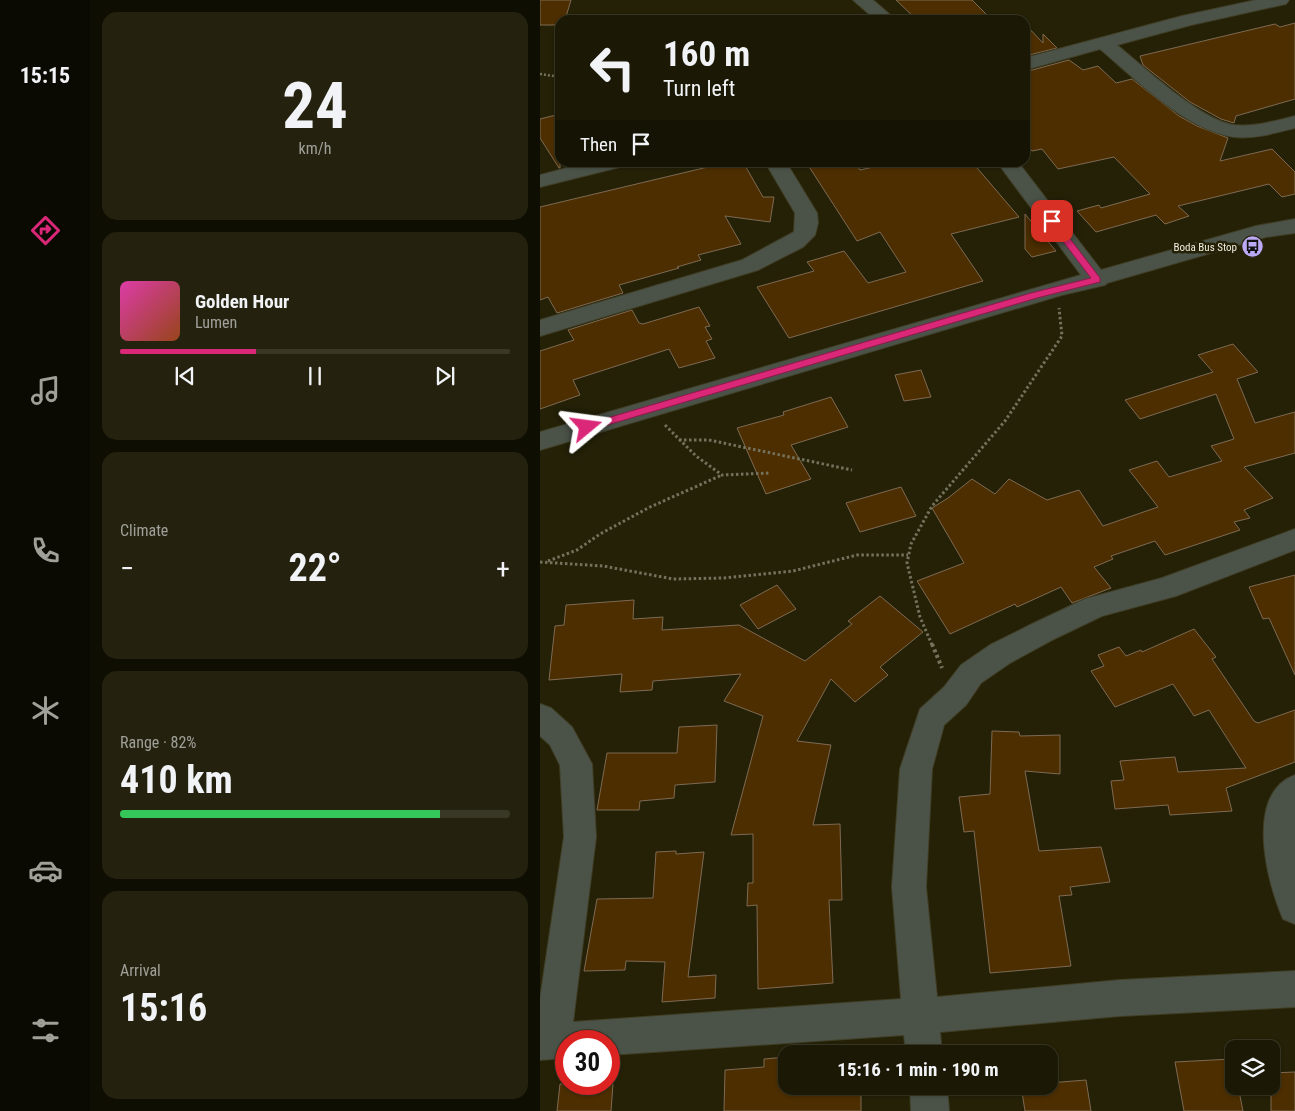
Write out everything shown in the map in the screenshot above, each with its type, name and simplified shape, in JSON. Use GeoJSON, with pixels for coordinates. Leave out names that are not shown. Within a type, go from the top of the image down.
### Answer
{"type":"FeatureCollection","features":[{"type":"Feature","properties":{"kind":"street"},"geometry":{"type":"LineString","coordinates":[[862,0],[881,15]]}},
{"type":"Feature","properties":{"kind":"street"},"geometry":{"type":"LineString","coordinates":[[1030,63],[1188,20],[1280,0]]}},
{"type":"Feature","properties":{"kind":"street"},"geometry":{"type":"LineString","coordinates":[[1103,43],[1161,89],[1212,124],[1227,129],[1244,131],[1260,130],[1295,122]]}},
{"type":"Feature","properties":{"kind":"street"},"geometry":{"type":"LineString","coordinates":[[540,181],[597,167]]}},
{"type":"Feature","properties":{"kind":"street"},"geometry":{"type":"LineString","coordinates":[[540,328],[750,265],[795,242],[804,235],[807,222],[806,214],[778,167]]}},
{"type":"Feature","properties":{"kind":"street"},"geometry":{"type":"LineString","coordinates":[[1011,167],[1097,280]]}},
{"type":"Feature","properties":{"kind":"street"},"geometry":{"type":"LineString","coordinates":[[540,441],[1054,290],[1097,280],[1264,231],[1295,226]]}},
{"type":"Feature","properties":{"kind":"street"},"geometry":{"type":"LineString","coordinates":[[923,1045],[909,887],[916,769],[931,718],[955,696],[971,674],[1000,654],[1095,607],[1166,588],[1295,539]]}},
{"type":"Feature","properties":{"kind":"street"},"geometry":{"type":"LineString","coordinates":[[540,716],[561,736],[576,764],[580,837],[546,1042],[921,1016],[1120,998],[1295,989]]}},
{"type":"Feature","properties":{"kind":"street"},"geometry":{"type":"LineString","coordinates":[[1295,789],[1279,810],[1279,833],[1295,908]]}},
{"type":"Feature","properties":{"kind":"street"},"geometry":{"type":"LineString","coordinates":[[929,1095],[930,1111]]}},
{"type":"Feature","properties":{"kind":"path"},"geometry":{"type":"LineString","coordinates":[[540,74],[555,76]]}},
{"type":"Feature","properties":{"kind":"path"},"geometry":{"type":"LineString","coordinates":[[955,696],[920,617],[908,564],[908,555],[915,537],[944,490],[1005,421],[1062,336],[1062,321],[1054,290]]}},
{"type":"Feature","properties":{"kind":"path"},"geometry":{"type":"LineString","coordinates":[[654,408],[669,432],[722,475]]}},
{"type":"Feature","properties":{"kind":"path"},"geometry":{"type":"LineString","coordinates":[[678,440],[709,440],[852,470]]}},
{"type":"Feature","properties":{"kind":"path"},"geometry":{"type":"LineString","coordinates":[[545,562],[577,550],[600,534],[650,507],[722,475],[770,473]]}},
{"type":"Feature","properties":{"kind":"path"},"geometry":{"type":"LineString","coordinates":[[540,562],[603,566],[682,579],[724,578],[793,571],[857,555],[908,555]]}},
{"type":"Feature","properties":{"kind":"building"},"geometry":{"type":"Polygon","coordinates":[[[540,0],[571,0],[566,15],[555,15],[555,25],[540,25],[540,0]]]}},
{"type":"Feature","properties":{"kind":"building"},"geometry":{"type":"Polygon","coordinates":[[[896,0],[972,0],[987,15],[912,15],[896,0]]]}},
{"type":"Feature","properties":{"kind":"building"},"geometry":{"type":"Polygon","coordinates":[[[1295,23],[1295,99],[1236,116],[1234,123],[1221,119],[1190,102],[1143,65],[1140,56],[1275,24],[1280,27],[1295,23]]]}},
{"type":"Feature","properties":{"kind":"building"},"geometry":{"type":"Polygon","coordinates":[[[1030,29],[1043,43],[1043,34],[1057,48],[1030,55],[1030,29]]]}},
{"type":"Feature","properties":{"kind":"building"},"geometry":{"type":"Polygon","coordinates":[[[1069,60],[1083,70],[1098,66],[1116,83],[1132,79],[1179,116],[1197,126],[1228,138],[1220,161],[1272,149],[1295,172],[1295,194],[1282,197],[1269,184],[1178,206],[1189,216],[1165,224],[1156,215],[1096,232],[1077,211],[1099,205],[1101,208],[1150,194],[1114,157],[1058,169],[1042,149],[1032,151],[1030,149],[1030,71],[1069,60]]]}},
{"type":"Feature","properties":{"kind":"building"},"geometry":{"type":"Polygon","coordinates":[[[555,115],[555,162],[540,138],[540,119],[555,115]]]}},
{"type":"Feature","properties":{"kind":"building"},"geometry":{"type":"Polygon","coordinates":[[[708,167],[746,167],[763,197],[774,197],[770,222],[725,216],[741,244],[698,255],[701,260],[619,285],[623,293],[557,313],[548,297],[540,300],[540,207],[708,167]]]}},
{"type":"Feature","properties":{"kind":"building"},"geometry":{"type":"Polygon","coordinates":[[[809,167],[858,167],[860,170],[874,167],[976,167],[1019,217],[951,234],[983,281],[789,338],[757,287],[814,271],[807,262],[844,251],[868,283],[906,272],[880,232],[857,241],[809,167]]]}},
{"type":"Feature","properties":{"kind":"building"},"geometry":{"type":"Polygon","coordinates":[[[1025,214],[1056,251],[1032,257],[1025,249],[1025,214]]]}},
{"type":"Feature","properties":{"kind":"building"},"geometry":{"type":"Polygon","coordinates":[[[699,307],[710,326],[705,327],[712,339],[706,341],[715,358],[679,368],[669,349],[573,380],[580,395],[540,409],[540,351],[574,340],[568,330],[632,310],[639,323],[643,324],[699,307]]]}},
{"type":"Feature","properties":{"kind":"building"},"geometry":{"type":"Polygon","coordinates":[[[1233,344],[1258,372],[1237,379],[1255,423],[1295,412],[1295,453],[1244,467],[1273,498],[1244,510],[1250,518],[1234,522],[1240,530],[1165,555],[1155,541],[1111,556],[1113,559],[1094,567],[1111,588],[1072,603],[1061,587],[1017,607],[1015,604],[950,634],[917,581],[964,563],[932,508],[972,479],[995,494],[1009,479],[1047,500],[1079,490],[1103,526],[1158,507],[1129,470],[1157,461],[1169,477],[1222,461],[1211,446],[1234,439],[1216,394],[1140,419],[1125,400],[1213,372],[1198,355],[1233,344]]]}},
{"type":"Feature","properties":{"kind":"building"},"geometry":{"type":"Polygon","coordinates":[[[921,370],[931,397],[904,401],[895,375],[921,370]]]}},
{"type":"Feature","properties":{"kind":"building"},"geometry":{"type":"Polygon","coordinates":[[[831,397],[848,427],[791,445],[811,479],[766,494],[737,428],[784,415],[783,412],[831,397]]]}},
{"type":"Feature","properties":{"kind":"building"},"geometry":{"type":"Polygon","coordinates":[[[901,487],[916,516],[860,532],[846,503],[901,487]]]}},
{"type":"Feature","properties":{"kind":"building"},"geometry":{"type":"Polygon","coordinates":[[[1295,575],[1295,675],[1269,618],[1263,619],[1249,587],[1295,575]]]}},
{"type":"Feature","properties":{"kind":"building"},"geometry":{"type":"Polygon","coordinates":[[[777,585],[796,609],[758,629],[740,605],[777,585]]]}},
{"type":"Feature","properties":{"kind":"building"},"geometry":{"type":"Polygon","coordinates":[[[880,596],[923,632],[880,667],[888,675],[855,702],[831,679],[797,741],[831,745],[813,825],[840,824],[842,900],[829,900],[833,983],[758,989],[757,905],[747,906],[748,883],[753,883],[753,834],[731,835],[763,716],[724,701],[741,674],[653,681],[652,690],[620,692],[622,674],[549,680],[555,626],[564,625],[566,605],[634,600],[633,619],[663,617],[662,630],[739,625],[805,661],[852,624],[848,621],[880,596]]]}},
{"type":"Feature","properties":{"kind":"building"},"geometry":{"type":"Polygon","coordinates":[[[1194,629],[1216,657],[1212,659],[1254,721],[1258,723],[1295,710],[1295,762],[1226,788],[1232,811],[1170,815],[1168,805],[1115,809],[1111,781],[1124,780],[1120,761],[1175,757],[1178,772],[1246,768],[1209,710],[1194,716],[1173,684],[1115,707],[1091,671],[1104,666],[1098,655],[1119,647],[1126,656],[1141,650],[1142,652],[1194,629]]]}},
{"type":"Feature","properties":{"kind":"building"},"geometry":{"type":"Polygon","coordinates":[[[717,725],[715,782],[675,785],[674,798],[640,801],[639,810],[597,810],[607,753],[677,753],[679,727],[717,725]]]}},
{"type":"Feature","properties":{"kind":"building"},"geometry":{"type":"Polygon","coordinates":[[[992,731],[1019,732],[1020,736],[1060,735],[1060,774],[1025,771],[1039,851],[1101,847],[1110,882],[1070,887],[1072,895],[1059,896],[1071,966],[990,973],[974,831],[964,832],[959,797],[990,794],[992,731]]]}},
{"type":"Feature","properties":{"kind":"building"},"geometry":{"type":"Polygon","coordinates":[[[676,851],[676,854],[704,852],[688,977],[716,975],[715,998],[662,1002],[665,962],[626,961],[625,970],[584,971],[597,899],[653,898],[656,852],[676,851]]]}},
{"type":"Feature","properties":{"kind":"building"},"geometry":{"type":"Polygon","coordinates":[[[778,1058],[778,1095],[861,1095],[861,1111],[724,1111],[725,1070],[764,1067],[764,1059],[778,1058]]]}},
{"type":"Feature","properties":{"kind":"building"},"geometry":{"type":"Polygon","coordinates":[[[1225,1059],[1225,1095],[1240,1095],[1243,1111],[1184,1111],[1175,1062],[1225,1059]]]}},
{"type":"Feature","properties":{"kind":"building"},"geometry":{"type":"Polygon","coordinates":[[[1295,1072],[1295,1111],[1271,1111],[1271,1095],[1280,1095],[1280,1073],[1295,1072]]]}},
{"type":"Feature","properties":{"kind":"building"},"geometry":{"type":"Polygon","coordinates":[[[1086,1080],[1091,1111],[1025,1111],[1022,1095],[1058,1095],[1058,1082],[1086,1080]]]}},
{"type":"Feature","properties":{"kind":"building"},"geometry":{"type":"Polygon","coordinates":[[[559,1095],[612,1095],[611,1111],[557,1111],[559,1095]]]}},
{"type":"Feature","properties":{"kind":"place","name":"Boda Bus Stop"},"geometry":{"type":"Point","coordinates":[1253,247]}},
{"type":"Feature","properties":{"kind":"route"},"geometry":{"type":"LineString","coordinates":[[587,427],[1054,290],[1097,280],[1052,221]]}}]}
